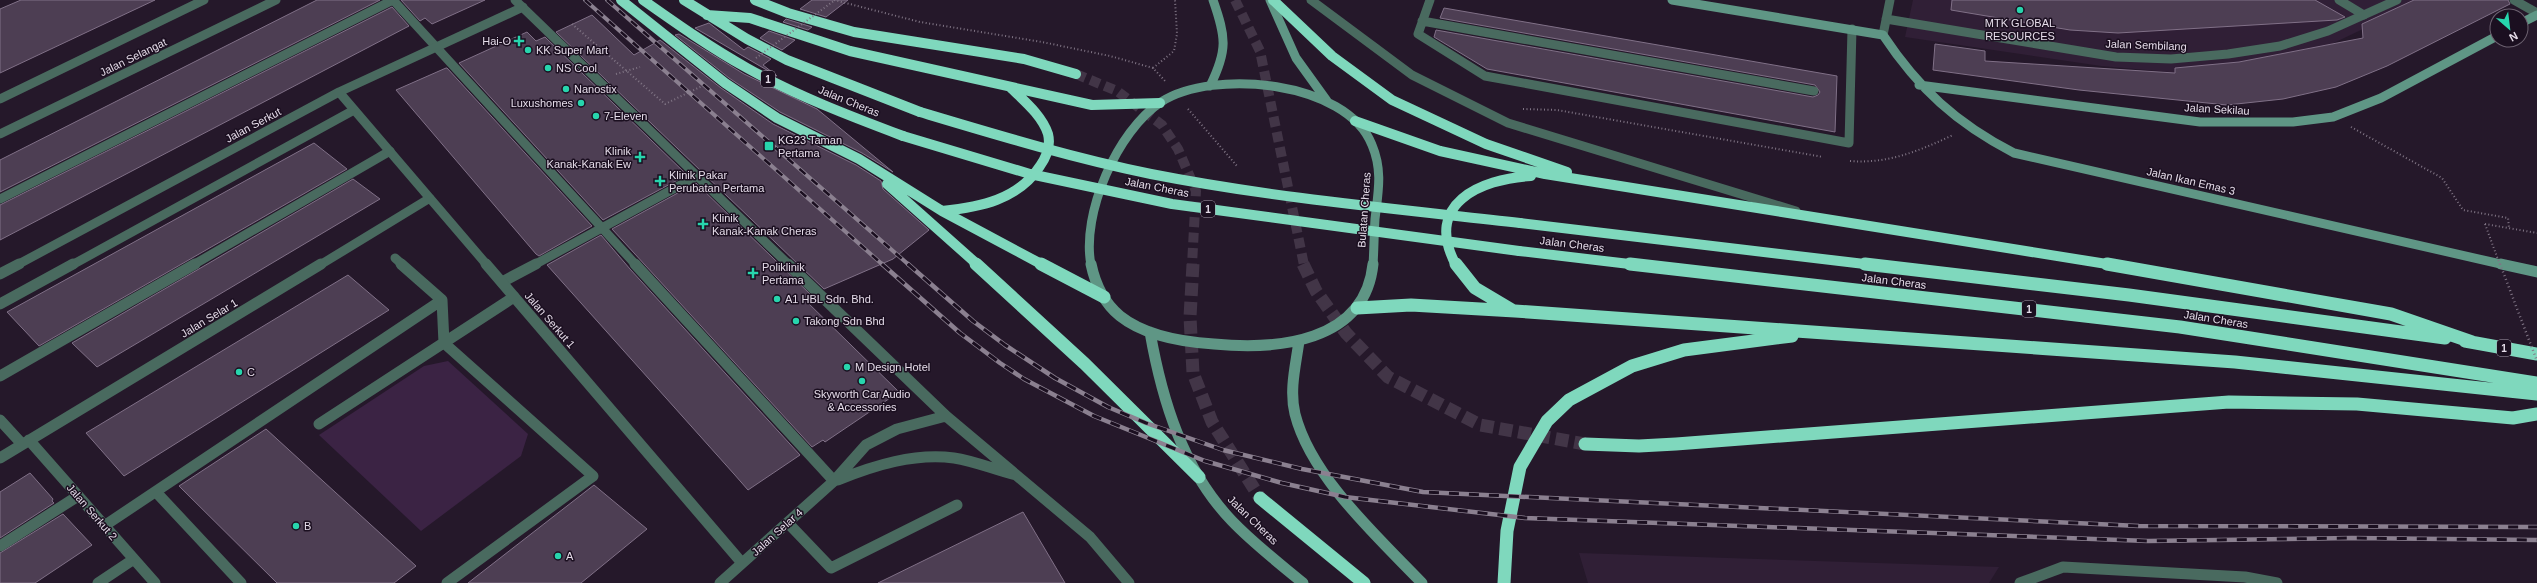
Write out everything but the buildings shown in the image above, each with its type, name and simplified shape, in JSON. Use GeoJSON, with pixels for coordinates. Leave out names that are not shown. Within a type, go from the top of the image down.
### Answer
{"type":"FeatureCollection","features":[{"type":"Feature","properties":{"kind":"highway"},"geometry":{"type":"LineString","coordinates":[[621,0],[725,83],[777,118],[859,159],[942,211],[1104,297]]}},
{"type":"Feature","properties":{"kind":"highway","name":"Jalan Cheras"},"geometry":{"type":"LineString","coordinates":[[643,0],[701,40],[763,76],[830,109],[903,136],[1030,174],[1172,204],[1519,251],[2180,327],[2537,383]]}},
{"type":"Feature","properties":{"kind":"highway","name":"Jalan Cheras"},"geometry":{"type":"LineString","coordinates":[[684,0],[707,15],[786,59],[851,87],[920,112],[1047,150],[1184,180],[1349,204],[2122,294],[2472,342]]}},
{"type":"Feature","properties":{"kind":"highway"},"geometry":{"type":"LineString","coordinates":[[755,0],[786,14],[852,32],[919,45],[1025,59],[1076,74]]}},
{"type":"Feature","properties":{"kind":"highway"},"geometry":{"type":"LineString","coordinates":[[1272,0],[1332,56],[1392,100],[1486,144],[1600,184]]}},
{"type":"Feature","properties":{"kind":"highway"},"geometry":{"type":"LineString","coordinates":[[707,15],[750,18],[811,40],[850,51],[1092,105],[1160,103]]}},
{"type":"Feature","properties":{"kind":"highway"},"geometry":{"type":"LineString","coordinates":[[942,211],[970,209],[1008,196],[1025,184],[1040,169],[1047,155],[1049,140],[1033,110],[1010,87]]}},
{"type":"Feature","properties":{"kind":"highway"},"geometry":{"type":"LineString","coordinates":[[1354,121],[1440,151],[1544,174],[2209,280],[2391,314],[2472,342]]}},
{"type":"Feature","properties":{"kind":"highway"},"geometry":{"type":"LineString","coordinates":[[859,159],[996,280],[1124,400],[1199,477]]}},
{"type":"Feature","properties":{"kind":"highway"},"geometry":{"type":"LineString","coordinates":[[1515,311],[1476,290],[1464,276],[1448,250],[1445,236],[1446,222],[1462,198],[1478,188],[1513,177],[1544,174]]}},
{"type":"Feature","properties":{"kind":"highway"},"geometry":{"type":"LineString","coordinates":[[1356,308],[1411,305],[1515,311],[2235,362],[2495,392],[2537,394]]}},
{"type":"Feature","properties":{"kind":"highway"},"geometry":{"type":"LineString","coordinates":[[1504,583],[1507,531],[1520,467],[1547,421],[1569,400],[1632,366],[1684,350],[1820,332]]}},
{"type":"Feature","properties":{"kind":"highway","name":"1"},"geometry":{"type":"LineString","coordinates":[[2472,342],[2537,354]]}},
{"type":"Feature","properties":{"kind":"highway"},"geometry":{"type":"LineString","coordinates":[[1586,444],[1639,446],[1676,444],[2229,402],[2356,404],[2513,418],[2537,414]]}},
{"type":"Feature","properties":{"kind":"highway"},"geometry":{"type":"LineString","coordinates":[[1260,498],[1364,583]]}},
{"type":"Feature","properties":{"kind":"main road"},"geometry":{"type":"LineString","coordinates":[[1210,86],[1225,53],[1226,44],[1226,35],[1213,0]]}},
{"type":"Feature","properties":{"kind":"main road"},"geometry":{"type":"LineString","coordinates":[[1272,0],[1296,58],[1327,100]]}},
{"type":"Feature","properties":{"kind":"main road"},"geometry":{"type":"LineString","coordinates":[[1672,0],[1883,35]]}},
{"type":"Feature","properties":{"kind":"main road","name":"Jalan Ikan Emas 3"},"geometry":{"type":"LineString","coordinates":[[1883,35],[1908,73],[1941,108],[1988,141],[2014,153],[2537,272]]}},
{"type":"Feature","properties":{"kind":"main road","name":"Jalan Sekilau"},"geometry":{"type":"LineString","coordinates":[[1919,86],[2200,122],[2293,122],[2333,117],[2382,98],[2489,40]]}},
{"type":"Feature","properties":{"kind":"main road","name":"Bulatan Cheras"},"geometry":{"type":"LineString","coordinates":[[1210,86],[1268,86],[1298,90],[1327,100],[1354,121],[1372,145],[1379,168],[1372,266],[1367,290],[1356,308],[1341,322],[1321,334],[1299,341],[1261,346],[1229,345],[1191,341],[1150,332],[1120,315],[1104,297],[1090,259],[1089,237],[1096,208],[1118,150],[1135,124],[1160,103],[1210,86]]}},
{"type":"Feature","properties":{"kind":"main road","name":"Jalan Cheras"},"geometry":{"type":"LineString","coordinates":[[1150,332],[1156,371],[1165,405],[1180,441],[1199,477],[1224,513],[1303,583]]}},
{"type":"Feature","properties":{"kind":"main road"},"geometry":{"type":"LineString","coordinates":[[1299,341],[1294,388],[1295,413],[1305,442],[1354,512],[1422,583]]}},
{"type":"Feature","properties":{"kind":"street","name":"Jalan Selangat"},"geometry":{"type":"LineString","coordinates":[[0,99],[204,0]]}},
{"type":"Feature","properties":{"kind":"street","name":"Jalan Selangat"},"geometry":{"type":"LineString","coordinates":[[0,134],[276,0]]}},
{"type":"Feature","properties":{"kind":"street"},"geometry":{"type":"LineString","coordinates":[[0,199],[393,0],[834,481]]}},
{"type":"Feature","properties":{"kind":"street"},"geometry":{"type":"LineString","coordinates":[[515,0],[946,416],[1090,537],[1129,583]]}},
{"type":"Feature","properties":{"kind":"street"},"geometry":{"type":"LineString","coordinates":[[1311,0],[1412,75],[1508,123],[1817,217]]}},
{"type":"Feature","properties":{"kind":"street"},"geometry":{"type":"LineString","coordinates":[[1430,0],[1418,34],[1485,76],[1849,144],[1852,30]]}},
{"type":"Feature","properties":{"kind":"street"},"geometry":{"type":"LineString","coordinates":[[1883,35],[1890,0]]}},
{"type":"Feature","properties":{"kind":"street"},"geometry":{"type":"LineString","coordinates":[[2339,0],[2364,15]]}},
{"type":"Feature","properties":{"kind":"street","name":"Jalan Sembilang"},"geometry":{"type":"LineString","coordinates":[[1886,19],[2116,57],[2171,58],[2228,54],[2280,46],[2328,31],[2397,0]]}},
{"type":"Feature","properties":{"kind":"street"},"geometry":{"type":"LineString","coordinates":[[2514,0],[2537,14]]}},
{"type":"Feature","properties":{"kind":"street","name":"Jalan Serkut"},"geometry":{"type":"LineString","coordinates":[[0,274],[339,92],[522,7]]}},
{"type":"Feature","properties":{"kind":"street"},"geometry":{"type":"LineString","coordinates":[[1422,21],[1814,91]]}},
{"type":"Feature","properties":{"kind":"street","name":"Jalan Serkut 1"},"geometry":{"type":"LineString","coordinates":[[339,92],[742,563]]}},
{"type":"Feature","properties":{"kind":"street"},"geometry":{"type":"LineString","coordinates":[[0,304],[354,110]]}},
{"type":"Feature","properties":{"kind":"street"},"geometry":{"type":"LineString","coordinates":[[0,376],[390,151]]}},
{"type":"Feature","properties":{"kind":"street"},"geometry":{"type":"LineString","coordinates":[[502,282],[697,176]]}},
{"type":"Feature","properties":{"kind":"street","name":"Jalan Selar 1"},"geometry":{"type":"LineString","coordinates":[[0,458],[430,198]]}},
{"type":"Feature","properties":{"kind":"street"},"geometry":{"type":"LineString","coordinates":[[396,258],[442,300],[444,343],[593,476],[447,583]]}},
{"type":"Feature","properties":{"kind":"street"},"geometry":{"type":"LineString","coordinates":[[319,424],[514,297]]}},
{"type":"Feature","properties":{"kind":"street"},"geometry":{"type":"LineString","coordinates":[[104,526],[442,300]]}},
{"type":"Feature","properties":{"kind":"street","name":"Jalan Selar 4"},"geometry":{"type":"LineString","coordinates":[[720,583],[834,481],[866,445],[897,429],[946,416]]}},
{"type":"Feature","properties":{"kind":"street","name":"Jalan Serkut 2"},"geometry":{"type":"LineString","coordinates":[[0,420],[25,442],[78,496],[154,583]]}},
{"type":"Feature","properties":{"kind":"street","name":"Jalan Selar 4"},"geometry":{"type":"LineString","coordinates":[[834,481],[872,465],[912,457],[955,458],[1018,476]]}},
{"type":"Feature","properties":{"kind":"street"},"geometry":{"type":"LineString","coordinates":[[156,492],[241,583]]}},
{"type":"Feature","properties":{"kind":"street"},"geometry":{"type":"LineString","coordinates":[[0,546],[78,496]]}},
{"type":"Feature","properties":{"kind":"street"},"geometry":{"type":"LineString","coordinates":[[788,523],[831,568],[957,505]]}},
{"type":"Feature","properties":{"kind":"street"},"geometry":{"type":"LineString","coordinates":[[98,583],[134,559]]}},
{"type":"Feature","properties":{"kind":"street"},"geometry":{"type":"LineString","coordinates":[[2020,583],[2063,567],[2277,583]]}},
{"type":"Feature","properties":{"kind":"path"},"geometry":{"type":"LineString","coordinates":[[749,62],[834,0],[920,22],[1042,42],[1110,56],[1153,68],[1166,83]]}},
{"type":"Feature","properties":{"kind":"path"},"geometry":{"type":"LineString","coordinates":[[1153,68],[1174,51],[1178,34],[1175,0]]}},
{"type":"Feature","properties":{"kind":"path"},"geometry":{"type":"LineString","coordinates":[[572,24],[665,104],[708,83]]}},
{"type":"Feature","properties":{"kind":"path"},"geometry":{"type":"LineString","coordinates":[[598,80],[640,67]]}},
{"type":"Feature","properties":{"kind":"path"},"geometry":{"type":"LineString","coordinates":[[1188,109],[1237,166]]}},
{"type":"Feature","properties":{"kind":"path"},"geometry":{"type":"LineString","coordinates":[[2333,117],[2442,178],[2464,210],[2508,218],[2509,228]]}},
{"type":"Feature","properties":{"kind":"path"},"geometry":{"type":"LineString","coordinates":[[2537,233],[2485,224],[2537,360]]}},
{"type":"Feature","properties":{"kind":"shaded area"},"geometry":{"type":"Polygon","coordinates":[[[1913,0],[2424,0],[2300,59],[2192,74],[2101,66],[1905,37],[1913,0]]]}},
{"type":"Feature","properties":{"kind":"shaded area"},"geometry":{"type":"Polygon","coordinates":[[[448,361],[528,434],[521,456],[421,531],[319,435],[424,366],[448,361]]]}},
{"type":"Feature","properties":{"kind":"shaded area"},"geometry":{"type":"Polygon","coordinates":[[[1579,553],[1999,567],[1989,583],[1588,583],[1579,553]]]}},
{"type":"Feature","properties":{"kind":"tunnel"},"geometry":{"type":"LineString","coordinates":[[1235,0],[1260,51],[1304,265]]}},
{"type":"Feature","properties":{"kind":"tunnel"},"geometry":{"type":"LineString","coordinates":[[1076,74],[1117,91],[1162,125],[1178,149],[1196,191],[1192,265]]}},
{"type":"Feature","properties":{"kind":"tunnel"},"geometry":{"type":"LineString","coordinates":[[1193,264],[1190,317],[1193,373],[1212,422],[1260,498]]}},
{"type":"Feature","properties":{"kind":"tunnel"},"geometry":{"type":"LineString","coordinates":[[1303,264],[1316,291],[1346,333],[1388,377],[1480,425],[1585,444]]}},
{"type":"Feature","properties":{"kind":"railway"},"geometry":{"type":"LineString","coordinates":[[585,0],[883,265]]}},
{"type":"Feature","properties":{"kind":"railway"},"geometry":{"type":"LineString","coordinates":[[607,0],[909,265]]}},
{"type":"Feature","properties":{"kind":"railway"},"geometry":{"type":"LineString","coordinates":[[882,264],[960,333],[1000,363],[1024,379],[1094,416],[1205,461],[1282,483],[1345,497],[1525,518],[2148,541],[2352,538],[2537,540]]}},
{"type":"Feature","properties":{"kind":"railway"},"geometry":{"type":"LineString","coordinates":[[908,264],[973,321],[1005,345],[1055,378],[1108,407],[1146,423],[1223,450],[1302,469],[1423,492],[2139,526],[2537,527]]}},
{"type":"Feature","properties":{"kind":"place","name":"MTK GLOBAL RESOURCES"},"geometry":{"type":"Point","coordinates":[2020,10]}},
{"type":"Feature","properties":{"kind":"place","name":"Hai-O"},"geometry":{"type":"Point","coordinates":[519,41]}},
{"type":"Feature","properties":{"kind":"place","name":"KK Super Mart"},"geometry":{"type":"Point","coordinates":[528,50]}},
{"type":"Feature","properties":{"kind":"place","name":"NS Cool"},"geometry":{"type":"Point","coordinates":[548,68]}},
{"type":"Feature","properties":{"kind":"place","name":"Nanostix"},"geometry":{"type":"Point","coordinates":[566,89]}},
{"type":"Feature","properties":{"kind":"place","name":"Luxushomes"},"geometry":{"type":"Point","coordinates":[581,103]}},
{"type":"Feature","properties":{"kind":"place","name":"7-Eleven"},"geometry":{"type":"Point","coordinates":[596,116]}},
{"type":"Feature","properties":{"kind":"place","name":"KG23 Taman Pertama"},"geometry":{"type":"Point","coordinates":[769,146]}},
{"type":"Feature","properties":{"kind":"place","name":"Klinik Kanak-Kanak Ew"},"geometry":{"type":"Point","coordinates":[640,157]}},
{"type":"Feature","properties":{"kind":"place","name":"Klinik Pakar Perubatan Pertama"},"geometry":{"type":"Point","coordinates":[660,181]}},
{"type":"Feature","properties":{"kind":"place","name":"Klinik Kanak-Kanak Cheras"},"geometry":{"type":"Point","coordinates":[703,224]}},
{"type":"Feature","properties":{"kind":"place","name":"Poliklinik Pertama"},"geometry":{"type":"Point","coordinates":[753,273]}},
{"type":"Feature","properties":{"kind":"place","name":"A1 HBL Sdn. Bhd."},"geometry":{"type":"Point","coordinates":[777,299]}},
{"type":"Feature","properties":{"kind":"place","name":"Takong Sdn Bhd"},"geometry":{"type":"Point","coordinates":[796,321]}},
{"type":"Feature","properties":{"kind":"place","name":"M Design Hotel"},"geometry":{"type":"Point","coordinates":[847,367]}},
{"type":"Feature","properties":{"kind":"place","name":"C"},"geometry":{"type":"Point","coordinates":[239,372]}},
{"type":"Feature","properties":{"kind":"place","name":"Skyworth Car Audio & Accessories"},"geometry":{"type":"Point","coordinates":[862,381]}},
{"type":"Feature","properties":{"kind":"place","name":"B"},"geometry":{"type":"Point","coordinates":[296,526]}},
{"type":"Feature","properties":{"kind":"place","name":"A"},"geometry":{"type":"Point","coordinates":[558,556]}}]}
